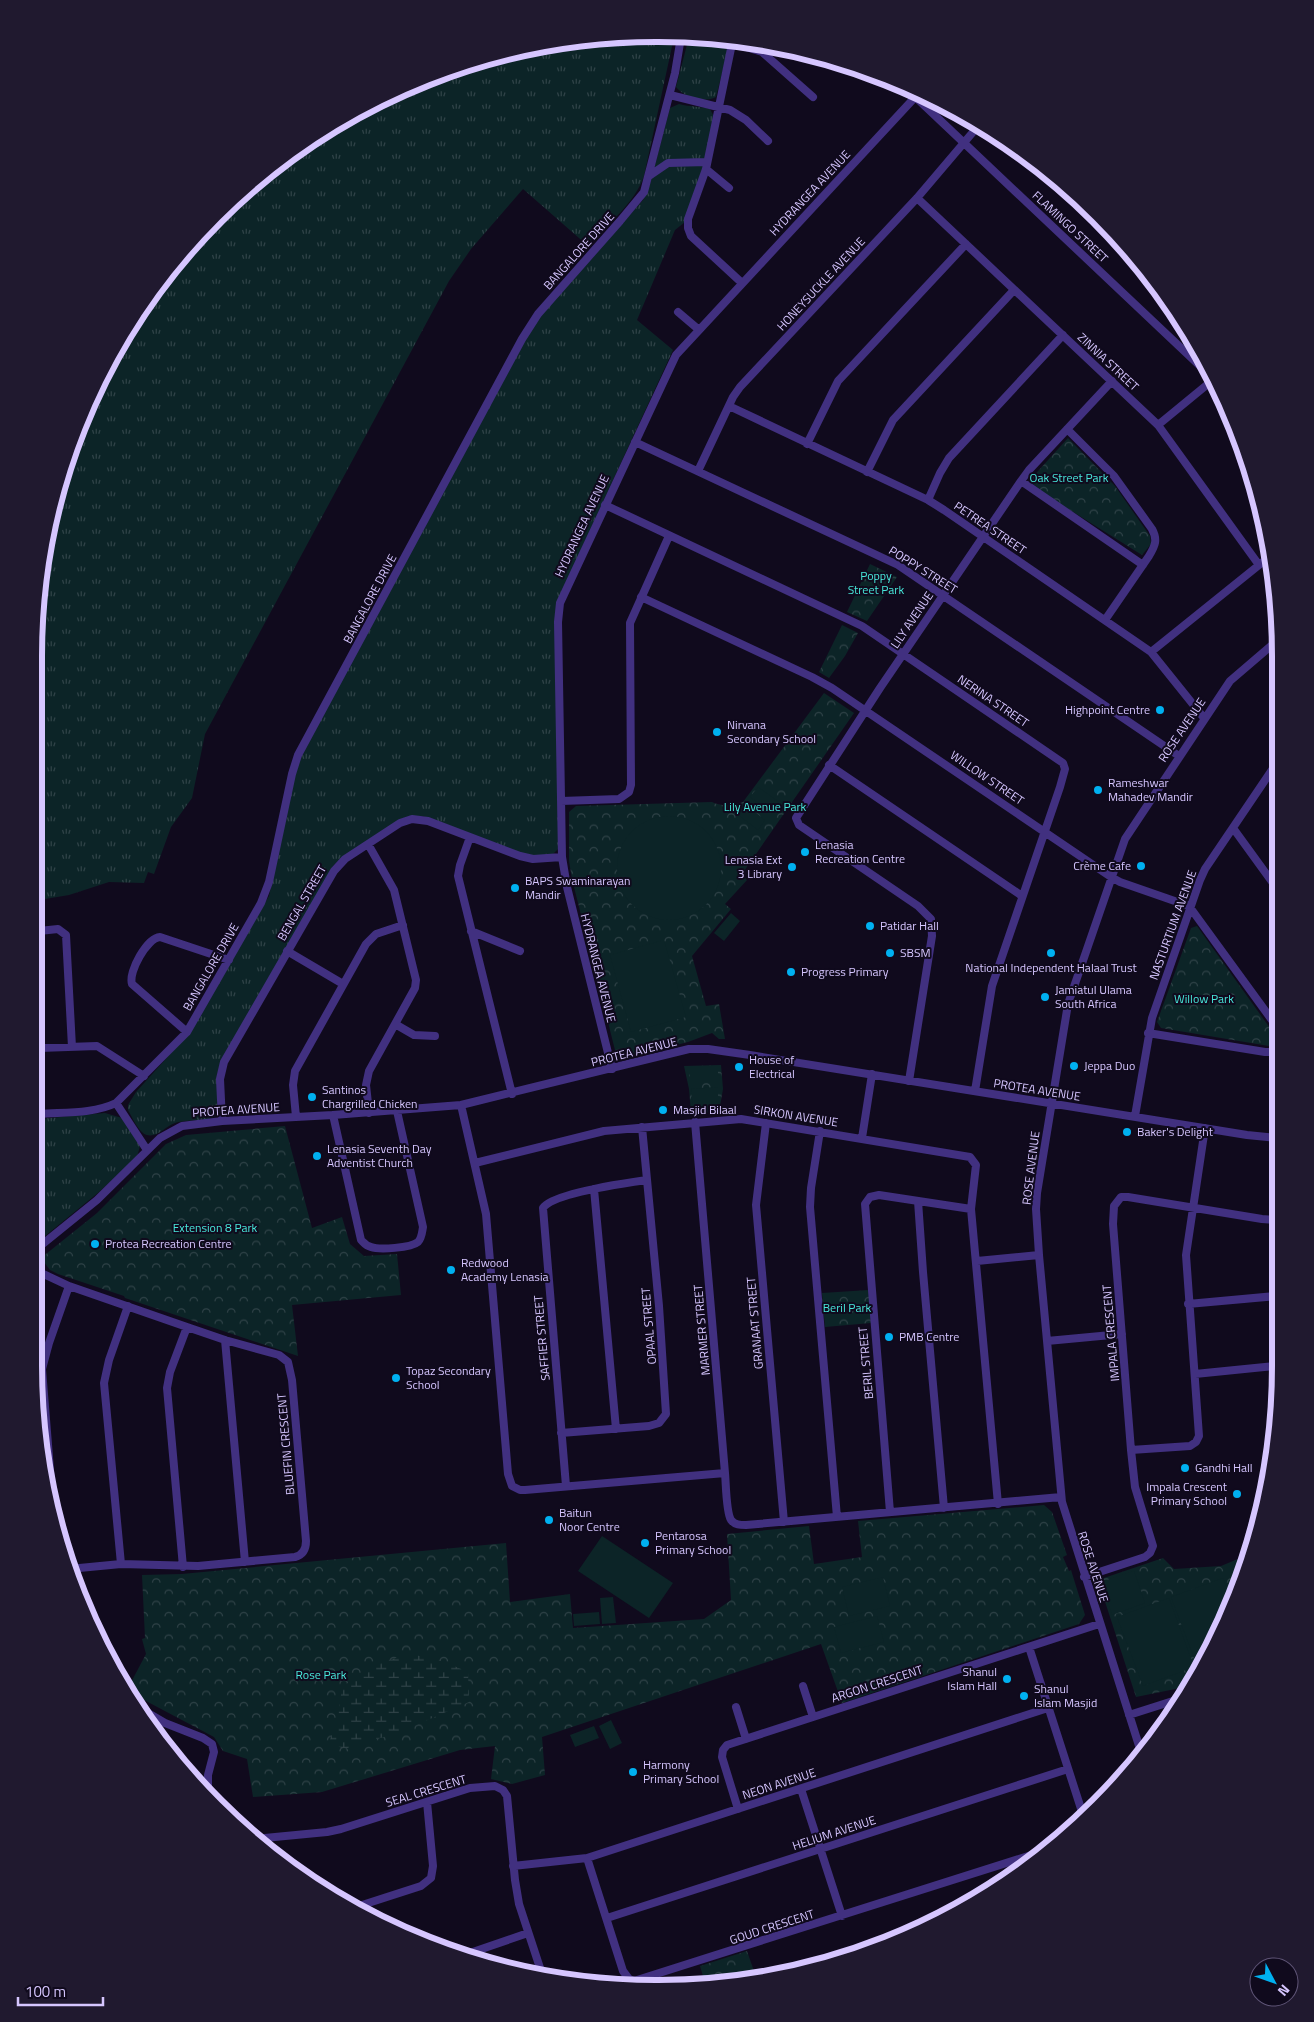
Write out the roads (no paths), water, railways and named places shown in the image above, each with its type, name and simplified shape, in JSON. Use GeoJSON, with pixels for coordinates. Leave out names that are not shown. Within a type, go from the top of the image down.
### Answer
{"type":"FeatureCollection","features":[{"type":"Feature","properties":{"kind":"street","name":"BANGALORE DRIVE"},"geometry":{"type":"LineString","coordinates":[[42,1114],[99,1109],[116,1103],[187,1032],[268,888],[292,774],[301,749],[528,327],[644,192],[670,95],[681,43]]}},
{"type":"Feature","properties":{"kind":"street"},"geometry":{"type":"LineString","coordinates":[[732,47],[706,165],[688,219],[689,232],[701,246],[742,283]]}},
{"type":"Feature","properties":{"kind":"street"},"geometry":{"type":"LineString","coordinates":[[761,52],[813,97]]}},
{"type":"Feature","properties":{"kind":"street"},"geometry":{"type":"LineString","coordinates":[[670,95],[719,107],[741,116],[768,141]]}},
{"type":"Feature","properties":{"kind":"street","name":"HYDRANGEA AVENUE"},"geometry":{"type":"LineString","coordinates":[[612,1068],[567,887],[562,857],[558,611],[564,592],[676,355],[914,99]]}},
{"type":"Feature","properties":{"kind":"street","name":"FLAMINGO STREET"},"geometry":{"type":"LineString","coordinates":[[925,104],[1195,361]]}},
{"type":"Feature","properties":{"kind":"street","name":"HONEYSUCKLE AVENUE"},"geometry":{"type":"LineString","coordinates":[[698,471],[740,387],[916,198],[973,131]]}},
{"type":"Feature","properties":{"kind":"street"},"geometry":{"type":"LineString","coordinates":[[656,147],[668,163]]}},
{"type":"Feature","properties":{"kind":"street"},"geometry":{"type":"LineString","coordinates":[[649,176],[668,163],[690,161],[706,165],[729,188]]}},
{"type":"Feature","properties":{"kind":"street","name":"ZINNIA STREET"},"geometry":{"type":"LineString","coordinates":[[916,198],[1158,425],[1259,565]]}},
{"type":"Feature","properties":{"kind":"street"},"geometry":{"type":"LineString","coordinates":[[807,444],[838,381],[966,244]]}},
{"type":"Feature","properties":{"kind":"street"},"geometry":{"type":"LineString","coordinates":[[867,472],[893,420],[1014,290]]}},
{"type":"Feature","properties":{"kind":"street"},"geometry":{"type":"LineString","coordinates":[[678,312],[698,330]]}},
{"type":"Feature","properties":{"kind":"street"},"geometry":{"type":"LineString","coordinates":[[928,500],[949,458],[1063,335]]}},
{"type":"Feature","properties":{"kind":"street","name":"LILY AVENUE"},"geometry":{"type":"LineString","coordinates":[[909,1081],[932,936],[931,920],[918,906],[799,825],[796,819],[866,709],[1021,481],[1112,381]]}},
{"type":"Feature","properties":{"kind":"street"},"geometry":{"type":"LineString","coordinates":[[1158,425],[1208,385]]}},
{"type":"Feature","properties":{"kind":"street","name":"PETREA STREET"},"geometry":{"type":"LineString","coordinates":[[729,406],[928,500],[1151,652],[1204,718]]}},
{"type":"Feature","properties":{"kind":"street"},"geometry":{"type":"LineString","coordinates":[[1067,429],[1114,476],[1152,529],[1156,542],[1106,620]]}},
{"type":"Feature","properties":{"kind":"street","name":"POPPY STREET"},"geometry":{"type":"LineString","coordinates":[[635,442],[898,565],[1179,756]]}},
{"type":"Feature","properties":{"kind":"street"},"geometry":{"type":"LineString","coordinates":[[1021,481],[1143,565]]}},
{"type":"Feature","properties":{"kind":"street","name":"NERINA STREET"},"geometry":{"type":"LineString","coordinates":[[605,506],[856,623],[1063,763],[1064,773],[992,986],[975,1091]]}},
{"type":"Feature","properties":{"kind":"street"},"geometry":{"type":"LineString","coordinates":[[561,801],[619,799],[629,792],[631,768],[629,629],[631,618],[669,536]]}},
{"type":"Feature","properties":{"kind":"street"},"geometry":{"type":"LineString","coordinates":[[1151,652],[1264,561]]}},
{"type":"Feature","properties":{"kind":"street","name":"WILLOW STREET"},"geometry":{"type":"LineString","coordinates":[[641,596],[812,677],[866,709],[1111,877],[1120,882],[1190,906]]}},
{"type":"Feature","properties":{"kind":"street","name":"ROSE AVENUE"},"geometry":{"type":"LineString","coordinates":[[1139,1746],[1084,1577],[1061,1497],[1036,1199],[1065,1018],[1071,993],[1128,833],[1230,681],[1271,645]]}},
{"type":"Feature","properties":{"kind":"street"},"geometry":{"type":"LineString","coordinates":[[829,765],[1022,896]]}},
{"type":"Feature","properties":{"kind":"street","name":"NASTURTIUM AVENUE"},"geometry":{"type":"LineString","coordinates":[[1135,1116],[1148,1033],[1154,1010],[1190,906],[1205,869],[1272,770]]}},
{"type":"Feature","properties":{"kind":"street","name":"BENGAL STREET"},"geometry":{"type":"LineString","coordinates":[[222,1121],[220,1079],[222,1068],[287,951],[337,866],[344,859],[400,824],[412,819],[428,821],[528,858],[562,857]]}},
{"type":"Feature","properties":{"kind":"street"},"geometry":{"type":"LineString","coordinates":[[1233,828],[1272,882]]}},
{"type":"Feature","properties":{"kind":"street"},"geometry":{"type":"LineString","coordinates":[[470,837],[458,876],[512,1094]]}},
{"type":"Feature","properties":{"kind":"street"},"geometry":{"type":"LineString","coordinates":[[368,844],[394,890],[416,976],[416,984],[373,1062],[367,1077],[369,1113]]}},
{"type":"Feature","properties":{"kind":"street"},"geometry":{"type":"LineString","coordinates":[[1190,906],[1272,1020]]}},
{"type":"Feature","properties":{"kind":"street"},"geometry":{"type":"LineString","coordinates":[[296,1117],[295,1071],[343,984],[370,939],[376,934],[402,925]]}},
{"type":"Feature","properties":{"kind":"street"},"geometry":{"type":"LineString","coordinates":[[42,931],[58,929],[66,935],[72,1047]]}},
{"type":"Feature","properties":{"kind":"street"},"geometry":{"type":"LineString","coordinates":[[471,931],[520,951]]}},
{"type":"Feature","properties":{"kind":"street"},"geometry":{"type":"LineString","coordinates":[[187,1032],[132,984],[131,977],[138,960],[151,940],[160,937],[229,960]]}},
{"type":"Feature","properties":{"kind":"street"},"geometry":{"type":"LineString","coordinates":[[287,951],[343,984]]}},
{"type":"Feature","properties":{"kind":"street"},"geometry":{"type":"LineString","coordinates":[[394,1024],[414,1035],[435,1036]]}},
{"type":"Feature","properties":{"kind":"street"},"geometry":{"type":"LineString","coordinates":[[1148,1033],[1272,1052]]}},
{"type":"Feature","properties":{"kind":"street"},"geometry":{"type":"LineString","coordinates":[[42,1048],[100,1047],[144,1076]]}},
{"type":"Feature","properties":{"kind":"street","name":"PROTEA AVENUE"},"geometry":{"type":"LineString","coordinates":[[42,1245],[92,1204],[160,1138],[175,1128],[196,1123],[369,1113],[461,1105],[683,1051],[708,1049],[1272,1138]]}},
{"type":"Feature","properties":{"kind":"street"},"geometry":{"type":"LineString","coordinates":[[862,1138],[872,1074]]}},
{"type":"Feature","properties":{"kind":"street"},"geometry":{"type":"LineString","coordinates":[[116,1103],[147,1150]]}},
{"type":"Feature","properties":{"kind":"street"},"geometry":{"type":"LineString","coordinates":[[461,1105],[486,1214],[508,1474],[512,1486],[520,1490],[725,1473]]}},
{"type":"Feature","properties":{"kind":"street"},"geometry":{"type":"LineString","coordinates":[[333,1115],[362,1240],[366,1245],[374,1248],[390,1248],[416,1243],[421,1237],[423,1227],[397,1111]]}},
{"type":"Feature","properties":{"kind":"street","name":"SIRKON AVENUE"},"geometry":{"type":"LineString","coordinates":[[475,1163],[592,1134],[695,1122],[744,1120],[967,1155],[976,1165],[971,1209]]}},
{"type":"Feature","properties":{"kind":"street","name":"MARMER STREET"},"geometry":{"type":"LineString","coordinates":[[695,1122],[730,1517],[736,1524],[746,1525],[784,1522]]}},
{"type":"Feature","properties":{"kind":"street","name":"GRANAAT STREET"},"geometry":{"type":"LineString","coordinates":[[766,1123],[756,1205],[784,1522]]}},
{"type":"Feature","properties":{"kind":"street","name":"OPAAL STREET"},"geometry":{"type":"LineString","coordinates":[[561,1433],[655,1424],[662,1421],[667,1412],[642,1127]]}},
{"type":"Feature","properties":{"kind":"street"},"geometry":{"type":"LineString","coordinates":[[1131,1450],[1183,1447],[1196,1442],[1200,1432],[1188,1304],[1186,1255],[1205,1128]]}},
{"type":"Feature","properties":{"kind":"street"},"geometry":{"type":"LineString","coordinates":[[820,1131],[810,1207],[837,1517]]}},
{"type":"Feature","properties":{"kind":"street","name":"SAFFIER STREET"},"geometry":{"type":"LineString","coordinates":[[566,1486],[542,1211],[544,1206],[551,1201],[594,1189],[647,1180]]}},
{"type":"Feature","properties":{"kind":"street"},"geometry":{"type":"LineString","coordinates":[[594,1189],[616,1429]]}},
{"type":"Feature","properties":{"kind":"street","name":"BERIL STREET"},"geometry":{"type":"LineString","coordinates":[[890,1512],[864,1208],[866,1202],[875,1195],[971,1209]]}},
{"type":"Feature","properties":{"kind":"street","name":"IMPALA CRESCENT"},"geometry":{"type":"LineString","coordinates":[[1084,1577],[1145,1557],[1152,1549],[1152,1542],[1135,1487],[1131,1450],[1113,1224],[1115,1203],[1118,1198],[1124,1196],[1272,1220]]}},
{"type":"Feature","properties":{"kind":"street"},"geometry":{"type":"LineString","coordinates":[[918,1201],[944,1508]]}},
{"type":"Feature","properties":{"kind":"street"},"geometry":{"type":"LineString","coordinates":[[971,1209],[998,1504]]}},
{"type":"Feature","properties":{"kind":"street"},"geometry":{"type":"LineString","coordinates":[[977,1261],[1040,1255]]}},
{"type":"Feature","properties":{"kind":"street","name":"BLUEFIN CRESCENT"},"geometry":{"type":"LineString","coordinates":[[42,1273],[70,1286],[187,1327],[283,1357],[290,1366],[292,1380],[306,1545],[301,1554],[295,1557],[183,1567],[120,1564],[77,1568]]}},
{"type":"Feature","properties":{"kind":"street"},"geometry":{"type":"LineString","coordinates":[[42,1368],[49,1343],[70,1286]]}},
{"type":"Feature","properties":{"kind":"street"},"geometry":{"type":"LineString","coordinates":[[1188,1304],[1272,1296]]}},
{"type":"Feature","properties":{"kind":"street"},"geometry":{"type":"LineString","coordinates":[[120,1564],[104,1383],[106,1370],[128,1306]]}},
{"type":"Feature","properties":{"kind":"street"},"geometry":{"type":"LineString","coordinates":[[183,1567],[167,1388],[170,1372],[187,1327]]}},
{"type":"Feature","properties":{"kind":"street"},"geometry":{"type":"LineString","coordinates":[[1047,1341],[1122,1334]]}},
{"type":"Feature","properties":{"kind":"street"},"geometry":{"type":"LineString","coordinates":[[225,1340],[245,1562]]}},
{"type":"Feature","properties":{"kind":"street"},"geometry":{"type":"LineString","coordinates":[[1195,1374],[1272,1366]]}},
{"type":"Feature","properties":{"kind":"street"},"geometry":{"type":"LineString","coordinates":[[43,1376],[48,1446]]}},
{"type":"Feature","properties":{"kind":"street"},"geometry":{"type":"LineString","coordinates":[[784,1522],[1061,1497]]}},
{"type":"Feature","properties":{"kind":"street","name":"ARGON CRESCENT"},"geometry":{"type":"LineString","coordinates":[[738,1809],[722,1754],[727,1746],[1100,1624]]}},
{"type":"Feature","properties":{"kind":"street"},"geometry":{"type":"LineString","coordinates":[[1029,1647],[1081,1810]]}},
{"type":"Feature","properties":{"kind":"street"},"geometry":{"type":"LineString","coordinates":[[803,1686],[813,1717]]}},
{"type":"Feature","properties":{"kind":"street"},"geometry":{"type":"LineString","coordinates":[[1129,1715],[1171,1702]]}},
{"type":"Feature","properties":{"kind":"street"},"geometry":{"type":"LineString","coordinates":[[736,1707],[746,1739]]}},
{"type":"Feature","properties":{"kind":"street","name":"NEON AVENUE"},"geometry":{"type":"LineString","coordinates":[[514,1866],[587,1858],[1048,1708]]}},
{"type":"Feature","properties":{"kind":"street"},"geometry":{"type":"LineString","coordinates":[[153,1717],[164,1723],[204,1738],[212,1744],[214,1752],[208,1775],[208,1784]]}},
{"type":"Feature","properties":{"kind":"street","name":"HELIUM AVENUE"},"geometry":{"type":"LineString","coordinates":[[608,1918],[1068,1769]]}},
{"type":"Feature","properties":{"kind":"street","name":"SEAL CRESCENT"},"geometry":{"type":"LineString","coordinates":[[265,1838],[327,1832],[470,1788],[490,1786],[503,1790],[507,1796],[519,1904],[540,1968]]}},
{"type":"Feature","properties":{"kind":"street"},"geometry":{"type":"LineString","coordinates":[[800,1788],[842,1916]]}},
{"type":"Feature","properties":{"kind":"street"},"geometry":{"type":"LineString","coordinates":[[363,1904],[421,1886],[431,1878],[433,1866],[427,1802]]}},
{"type":"Feature","properties":{"kind":"street","name":"GOUD CRESCENT"},"geometry":{"type":"LineString","coordinates":[[643,1979],[1025,1857]]}},
{"type":"Feature","properties":{"kind":"street","name":"GOUD CRESCENT"},"geometry":{"type":"LineString","coordinates":[[587,1858],[608,1918],[623,1971],[629,1979]]}},
{"type":"Feature","properties":{"kind":"street"},"geometry":{"type":"LineString","coordinates":[[474,1952],[528,1933]]}},
{"type":"Feature","properties":{"kind":"place","name":"Highpoint Centre"},"geometry":{"type":"Point","coordinates":[1160,710]}},
{"type":"Feature","properties":{"kind":"place","name":"Nirvana Secondary School"},"geometry":{"type":"Point","coordinates":[717,732]}},
{"type":"Feature","properties":{"kind":"place","name":"Rameshwar Mahadev Mandir"},"geometry":{"type":"Point","coordinates":[1098,790]}},
{"type":"Feature","properties":{"kind":"place","name":"Lenasia Recreation Centre"},"geometry":{"type":"Point","coordinates":[805,852]}},
{"type":"Feature","properties":{"kind":"place","name":"Crème Cafe"},"geometry":{"type":"Point","coordinates":[1141,866]}},
{"type":"Feature","properties":{"kind":"place","name":"Lenasia Ext 3 Library"},"geometry":{"type":"Point","coordinates":[792,867]}},
{"type":"Feature","properties":{"kind":"place","name":"BAPS Swaminarayan Mandir"},"geometry":{"type":"Point","coordinates":[515,888]}},
{"type":"Feature","properties":{"kind":"place","name":"Patidar Hall"},"geometry":{"type":"Point","coordinates":[870,926]}},
{"type":"Feature","properties":{"kind":"place","name":"SBSM"},"geometry":{"type":"Point","coordinates":[890,953]}},
{"type":"Feature","properties":{"kind":"place","name":"National Independent Halaal Trust"},"geometry":{"type":"Point","coordinates":[1051,953]}},
{"type":"Feature","properties":{"kind":"place","name":"Progress Primary"},"geometry":{"type":"Point","coordinates":[791,972]}},
{"type":"Feature","properties":{"kind":"place","name":"Jamiatul Ulama South Africa"},"geometry":{"type":"Point","coordinates":[1045,997]}},
{"type":"Feature","properties":{"kind":"place","name":"Jeppa Duo"},"geometry":{"type":"Point","coordinates":[1074,1066]}},
{"type":"Feature","properties":{"kind":"place","name":"House of Electrical"},"geometry":{"type":"Point","coordinates":[739,1067]}},
{"type":"Feature","properties":{"kind":"place","name":"Santinos Chargrilled Chicken"},"geometry":{"type":"Point","coordinates":[312,1097]}},
{"type":"Feature","properties":{"kind":"place","name":"Masjid Bilaal"},"geometry":{"type":"Point","coordinates":[663,1110]}},
{"type":"Feature","properties":{"kind":"place","name":"Baker's Delight"},"geometry":{"type":"Point","coordinates":[1127,1132]}},
{"type":"Feature","properties":{"kind":"place","name":"Lenasia Seventh Day Adventist Church"},"geometry":{"type":"Point","coordinates":[317,1156]}},
{"type":"Feature","properties":{"kind":"place","name":"Protea Recreation Centre"},"geometry":{"type":"Point","coordinates":[95,1244]}},
{"type":"Feature","properties":{"kind":"place","name":"Redwood Academy Lenasia"},"geometry":{"type":"Point","coordinates":[451,1270]}},
{"type":"Feature","properties":{"kind":"place","name":"PMB Centre"},"geometry":{"type":"Point","coordinates":[889,1337]}},
{"type":"Feature","properties":{"kind":"place","name":"Topaz Secondary School"},"geometry":{"type":"Point","coordinates":[396,1378]}},
{"type":"Feature","properties":{"kind":"place","name":"Gandhi Hall"},"geometry":{"type":"Point","coordinates":[1185,1468]}},
{"type":"Feature","properties":{"kind":"place","name":"Impala Crescent Primary School"},"geometry":{"type":"Point","coordinates":[1237,1494]}},
{"type":"Feature","properties":{"kind":"place","name":"Baitun Noor Centre"},"geometry":{"type":"Point","coordinates":[549,1520]}},
{"type":"Feature","properties":{"kind":"place","name":"Pentarosa Primary School"},"geometry":{"type":"Point","coordinates":[645,1543]}},
{"type":"Feature","properties":{"kind":"place","name":"Shanul Islam Hall"},"geometry":{"type":"Point","coordinates":[1007,1679]}},
{"type":"Feature","properties":{"kind":"place","name":"Shanul Islam Masjid"},"geometry":{"type":"Point","coordinates":[1024,1696]}},
{"type":"Feature","properties":{"kind":"place","name":"Harmony Primary School"},"geometry":{"type":"Point","coordinates":[633,1772]}},
{"type":"Feature","properties":{"kind":"park label","name":"Oak Street Park"},"geometry":{"type":"Point","coordinates":[1069,478]}},
{"type":"Feature","properties":{"kind":"park label","name":"Poppy Street Park"},"geometry":{"type":"Point","coordinates":[876,583]}},
{"type":"Feature","properties":{"kind":"park label","name":"Lily Avenue Park"},"geometry":{"type":"Point","coordinates":[765,807]}},
{"type":"Feature","properties":{"kind":"park label","name":"Willow Park"},"geometry":{"type":"Point","coordinates":[1204,999]}},
{"type":"Feature","properties":{"kind":"park label","name":"Extension 8 Park"},"geometry":{"type":"Point","coordinates":[215,1228]}},
{"type":"Feature","properties":{"kind":"park label","name":"Beril Park"},"geometry":{"type":"Point","coordinates":[847,1308]}},
{"type":"Feature","properties":{"kind":"park label","name":"Rose Park"},"geometry":{"type":"Point","coordinates":[321,1675]}}]}
